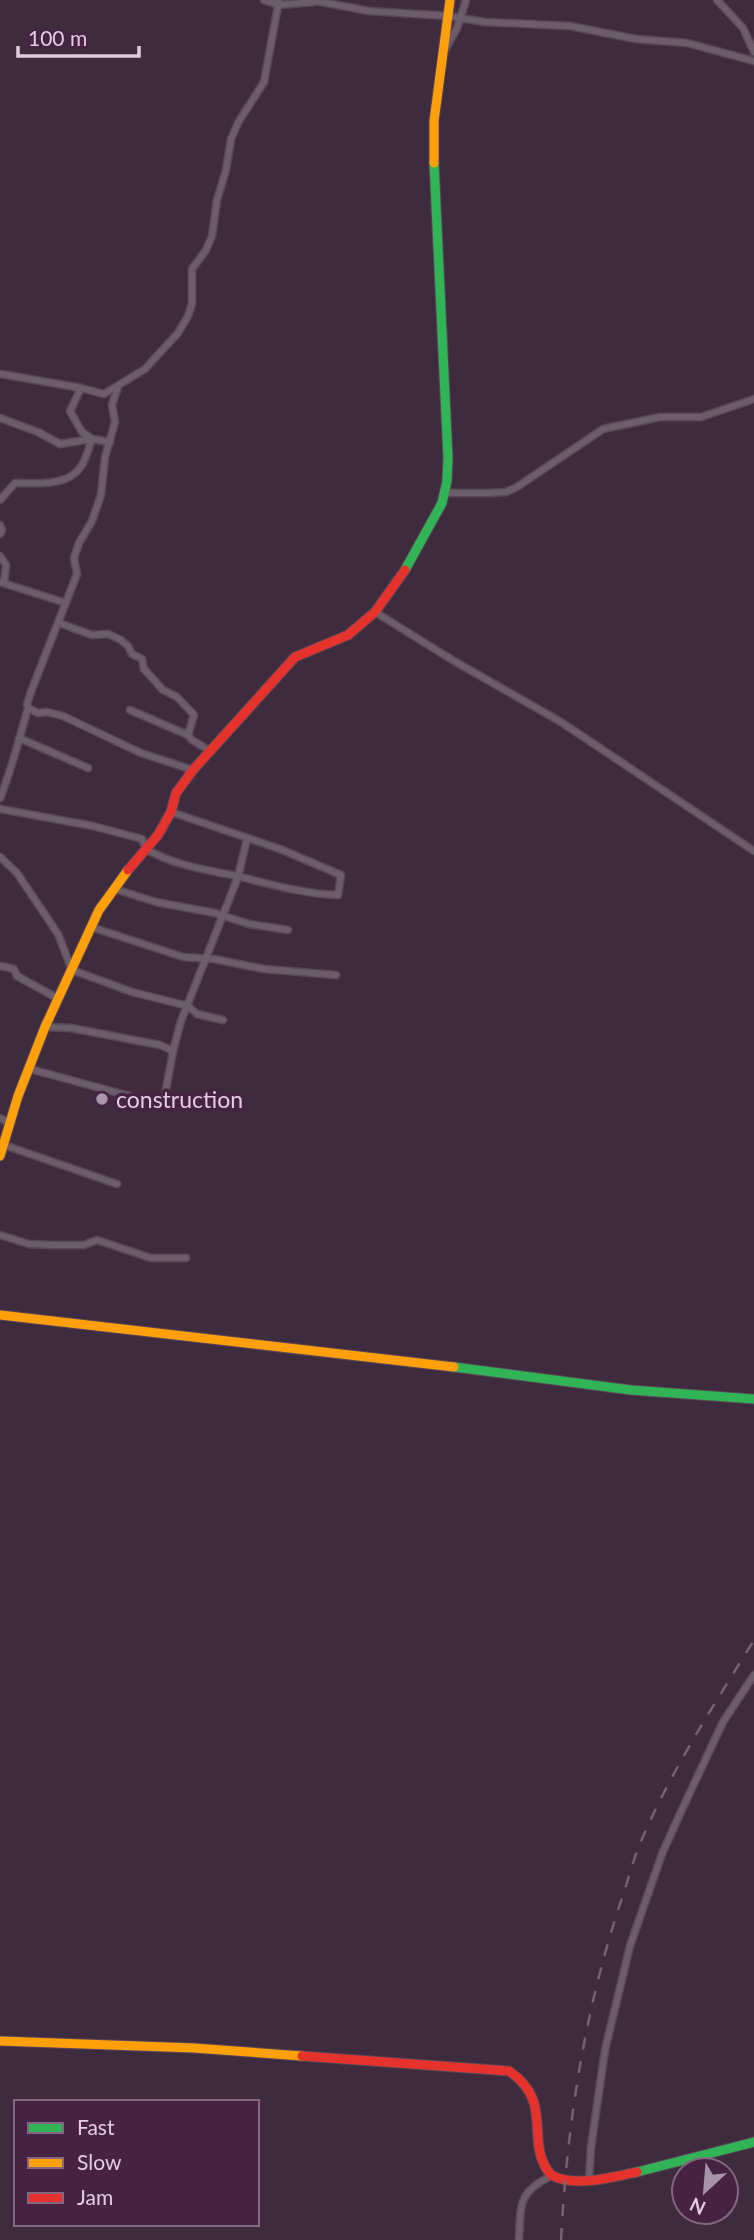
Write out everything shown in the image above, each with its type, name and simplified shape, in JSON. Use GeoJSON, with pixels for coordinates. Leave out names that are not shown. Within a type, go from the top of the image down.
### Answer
{"type":"FeatureCollection","features":[{"type":"Feature","properties":{"kind":"street"},"geometry":{"type":"LineString","coordinates":[[264,0],[320,2]]}},
{"type":"Feature","properties":{"kind":"street"},"geometry":{"type":"LineString","coordinates":[[311,0],[369,11],[448,16],[485,22],[570,26],[636,39],[687,43],[754,61]]}},
{"type":"Feature","properties":{"kind":"street"},"geometry":{"type":"LineString","coordinates":[[0,1156],[18,1096],[83,939],[99,909],[158,835],[171,812],[176,793],[193,770],[295,657],[306,650],[348,635],[375,612],[403,574],[442,503],[448,458],[433,158],[434,121],[450,0]]}},
{"type":"Feature","properties":{"kind":"street"},"geometry":{"type":"LineString","coordinates":[[443,53],[466,0]]}},
{"type":"Feature","properties":{"kind":"street"},"geometry":{"type":"LineString","coordinates":[[717,0],[743,28],[754,52]]}},
{"type":"Feature","properties":{"kind":"street"},"geometry":{"type":"LineString","coordinates":[[1,374],[104,394],[145,369],[178,333],[192,304],[192,269],[206,250],[212,236],[231,139],[264,82],[279,2]]}},
{"type":"Feature","properties":{"kind":"street"},"geometry":{"type":"LineString","coordinates":[[0,798],[11,772],[12,758],[32,689],[77,574],[74,558],[79,543],[92,521],[101,495],[105,457],[115,422],[112,405],[119,386]]}},
{"type":"Feature","properties":{"kind":"street"},"geometry":{"type":"LineString","coordinates":[[81,388],[70,411],[82,432],[92,439]]}},
{"type":"Feature","properties":{"kind":"street"},"geometry":{"type":"LineString","coordinates":[[444,493],[506,492],[603,429],[660,417],[701,416],[754,399]]}},
{"type":"Feature","properties":{"kind":"street"},"geometry":{"type":"LineString","coordinates":[[0,418],[61,444],[92,439],[110,442]]}},
{"type":"Feature","properties":{"kind":"street"},"geometry":{"type":"LineString","coordinates":[[0,500],[16,483],[53,482],[75,474],[92,439]]}},
{"type":"Feature","properties":{"kind":"street"},"geometry":{"type":"LineString","coordinates":[[0,525],[0,534]]}},
{"type":"Feature","properties":{"kind":"street"},"geometry":{"type":"LineString","coordinates":[[0,556],[6,565],[2,583],[66,603]]}},
{"type":"Feature","properties":{"kind":"street"},"geometry":{"type":"LineString","coordinates":[[375,612],[561,722],[754,851]]}},
{"type":"Feature","properties":{"kind":"street"},"geometry":{"type":"LineString","coordinates":[[59,623],[92,635],[108,634],[128,646],[132,654],[142,659],[144,669],[163,690],[177,697],[194,715],[188,735]]}},
{"type":"Feature","properties":{"kind":"street"},"geometry":{"type":"LineString","coordinates":[[28,708],[38,713],[64,716],[141,754],[193,770]]}},
{"type":"Feature","properties":{"kind":"street"},"geometry":{"type":"LineString","coordinates":[[130,710],[188,735],[210,751]]}},
{"type":"Feature","properties":{"kind":"street"},"geometry":{"type":"LineString","coordinates":[[19,738],[88,768]]}},
{"type":"Feature","properties":{"kind":"street"},"geometry":{"type":"LineString","coordinates":[[0,809],[93,826],[142,839],[146,849],[166,861],[311,894],[338,895],[341,875],[280,849],[171,812]]}},
{"type":"Feature","properties":{"kind":"street"},"geometry":{"type":"LineString","coordinates":[[30,1069],[159,1104],[164,1101],[181,1021],[239,877],[247,839]]}},
{"type":"Feature","properties":{"kind":"street"},"geometry":{"type":"LineString","coordinates":[[0,857],[17,873],[58,934],[72,970],[132,992],[188,1006],[197,1014],[223,1020]]}},
{"type":"Feature","properties":{"kind":"street"},"geometry":{"type":"LineString","coordinates":[[116,889],[156,902],[249,924],[288,930]]}},
{"type":"Feature","properties":{"kind":"street"},"geometry":{"type":"LineString","coordinates":[[91,927],[183,957],[264,969],[336,975]]}},
{"type":"Feature","properties":{"kind":"street"},"geometry":{"type":"LineString","coordinates":[[0,966],[14,968],[17,976],[57,999]]}},
{"type":"Feature","properties":{"kind":"street"},"geometry":{"type":"LineString","coordinates":[[45,1027],[71,1028],[160,1045],[173,1051]]}},
{"type":"Feature","properties":{"kind":"street"},"geometry":{"type":"LineString","coordinates":[[0,1118],[10,1124]]}},
{"type":"Feature","properties":{"kind":"street"},"geometry":{"type":"LineString","coordinates":[[4,1145],[117,1184]]}},
{"type":"Feature","properties":{"kind":"street"},"geometry":{"type":"LineString","coordinates":[[0,1235],[22,1242],[52,1245],[84,1245],[97,1240],[151,1258],[186,1258]]}},
{"type":"Feature","properties":{"kind":"street"},"geometry":{"type":"LineString","coordinates":[[0,1315],[484,1370],[631,1390],[754,1399]]}},
{"type":"Feature","properties":{"kind":"street"},"geometry":{"type":"LineString","coordinates":[[589,2180],[605,2050],[631,1946],[662,1854],[679,1816],[723,1722],[754,1675]]}},
{"type":"Feature","properties":{"kind":"street"},"geometry":{"type":"LineString","coordinates":[[0,2041],[194,2049],[509,2071],[521,2078],[536,2100],[540,2145],[547,2172],[556,2179],[604,2179],[754,2142]]}},
{"type":"Feature","properties":{"kind":"street"},"geometry":{"type":"LineString","coordinates":[[519,2240],[522,2202],[527,2192],[535,2184],[551,2176]]}},
{"type":"Feature","properties":{"kind":"railway"},"geometry":{"type":"LineString","coordinates":[[561,2240],[573,2109],[588,2023],[610,1937],[632,1867],[642,1839],[667,1788],[754,1640]]}},
{"type":"Feature","properties":{"kind":"traffic: fast"},"geometry":{"type":"LineString","coordinates":[[405,570],[442,503],[447,481],[434,163]]}},
{"type":"Feature","properties":{"kind":"traffic: fast"},"geometry":{"type":"LineString","coordinates":[[454,1367],[631,1390],[754,1399]]}},
{"type":"Feature","properties":{"kind":"traffic: fast"},"geometry":{"type":"LineString","coordinates":[[637,2172],[754,2142]]}},
{"type":"Feature","properties":{"kind":"traffic: slow"},"geometry":{"type":"LineString","coordinates":[[434,163],[434,121],[450,0]]}},
{"type":"Feature","properties":{"kind":"traffic: slow"},"geometry":{"type":"LineString","coordinates":[[0,1156],[18,1096],[45,1027],[99,910],[128,870]]}},
{"type":"Feature","properties":{"kind":"traffic: slow"},"geometry":{"type":"LineString","coordinates":[[0,1315],[454,1367]]}},
{"type":"Feature","properties":{"kind":"traffic: slow"},"geometry":{"type":"LineString","coordinates":[[0,2041],[194,2048],[302,2056]]}},
{"type":"Feature","properties":{"kind":"traffic: jam"},"geometry":{"type":"LineString","coordinates":[[128,870],[158,835],[171,812],[176,793],[193,770],[295,657],[348,635],[375,612],[405,570]]}},
{"type":"Feature","properties":{"kind":"traffic: jam"},"geometry":{"type":"LineString","coordinates":[[302,2056],[509,2071],[523,2083],[531,2096],[536,2109],[539,2149],[551,2175],[582,2181],[637,2172]]}},
{"type":"Feature","properties":{"kind":"place","name":"construction"},"geometry":{"type":"Point","coordinates":[102,1099]}}]}
